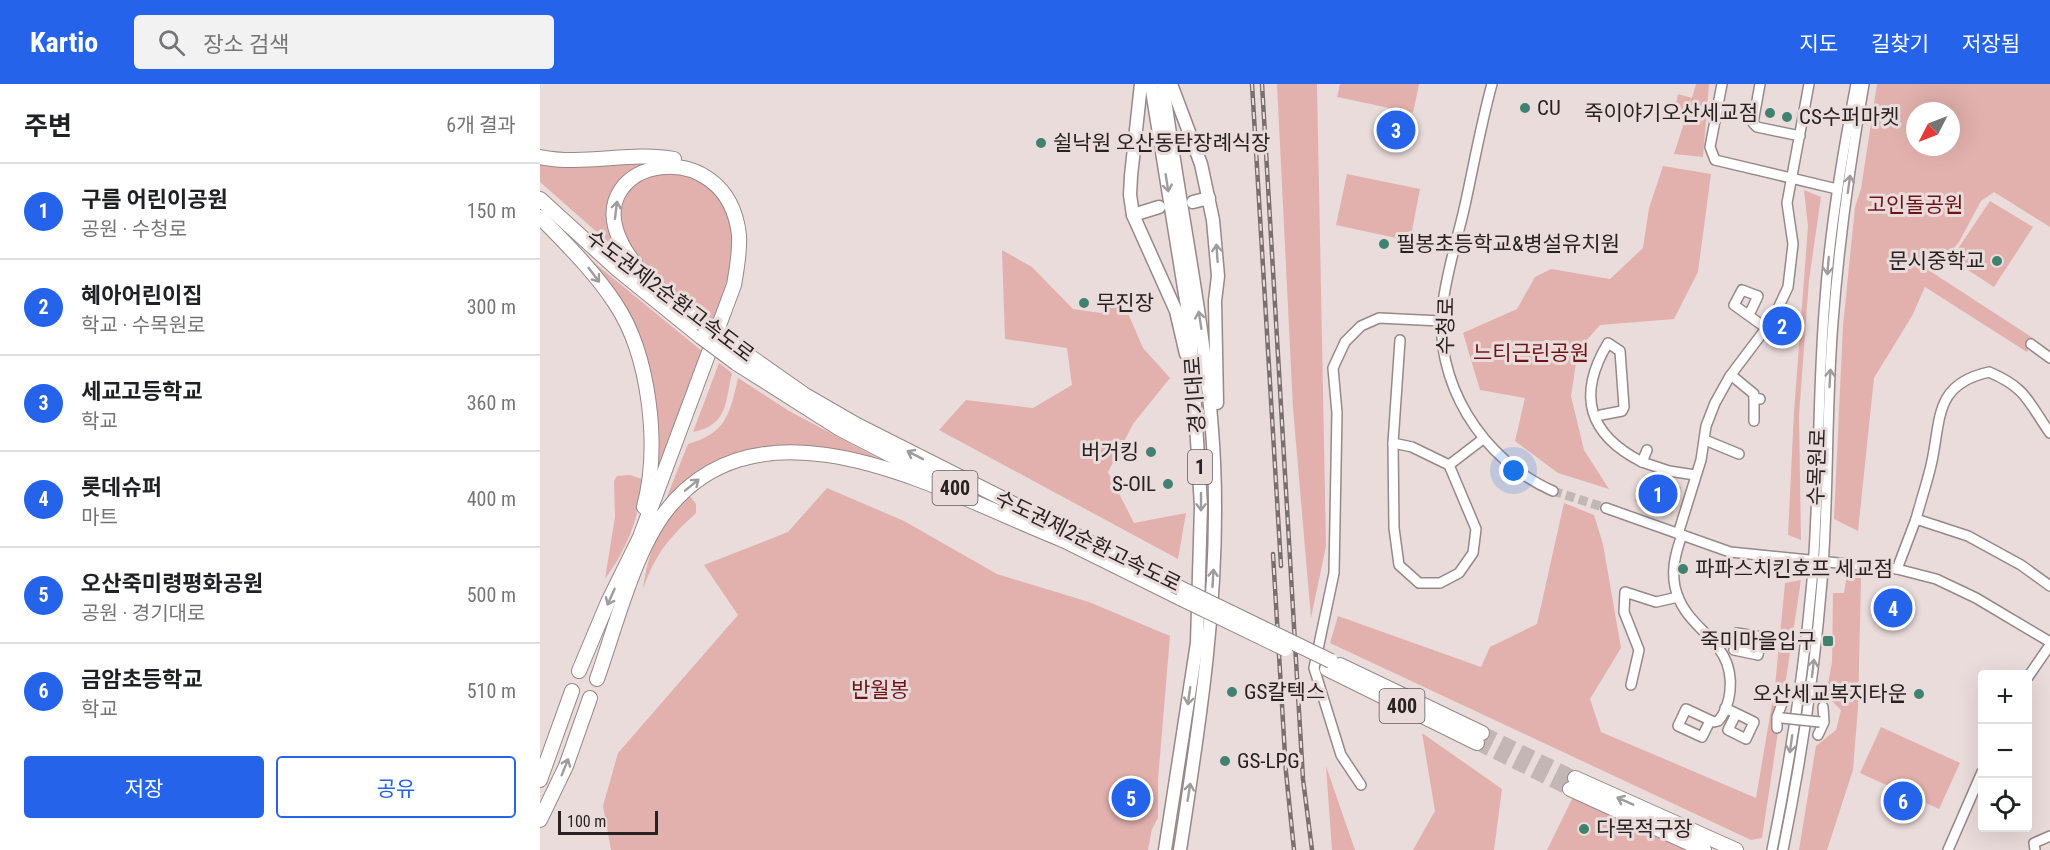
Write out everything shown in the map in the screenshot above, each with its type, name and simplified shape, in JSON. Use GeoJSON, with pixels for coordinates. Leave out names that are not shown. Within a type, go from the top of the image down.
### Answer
{"type":"FeatureCollection","features":[{"type":"Feature","properties":{"kind":"highway"},"geometry":{"type":"LineString","coordinates":[[540,157],[570,161],[655,157],[683,160],[710,172],[730,192],[743,226],[746,256],[739,291],[640,546],[579,671]]}},
{"type":"Feature","properties":{"kind":"highway"},"geometry":{"type":"LineString","coordinates":[[597,679],[640,546],[734,285],[739,255],[739,233],[726,198],[702,175],[672,165],[645,169],[637,174],[620,194],[615,215],[620,240],[663,294]]}},
{"type":"Feature","properties":{"kind":"highway","name":"수도권제2순환고속도로"},"geometry":{"type":"LineString","coordinates":[[540,190],[603,247],[701,323],[739,356],[840,429],[1182,599],[1329,665]]}},
{"type":"Feature","properties":{"kind":"highway","name":"수도권제2순환고속도로"},"geometry":{"type":"LineString","coordinates":[[540,199],[617,269],[702,337],[857,425],[1329,665],[1479,738]]}},
{"type":"Feature","properties":{"kind":"highway"},"geometry":{"type":"LineString","coordinates":[[540,216],[588,267],[616,304],[636,352],[648,405],[652,458],[640,546]]}},
{"type":"Feature","properties":{"kind":"highway"},"geometry":{"type":"LineString","coordinates":[[640,546],[665,512],[704,476],[724,466],[747,459],[794,452],[850,458],[898,472],[945,488],[1063,540]]}},
{"type":"Feature","properties":{"kind":"highway"},"geometry":{"type":"LineString","coordinates":[[540,780],[572,691]]}},
{"type":"Feature","properties":{"kind":"highway"},"geometry":{"type":"LineString","coordinates":[[540,820],[566,766],[590,698]]}},
{"type":"Feature","properties":{"kind":"highway"},"geometry":{"type":"LineString","coordinates":[[1704,850],[1572,783],[1736,850]]}},
{"type":"Feature","properties":{"kind":"main road"},"geometry":{"type":"LineString","coordinates":[[1141,84],[1131,176],[1130,195],[1133,215],[1176,311],[1186,353],[1194,367]]}},
{"type":"Feature","properties":{"kind":"main road","name":"경기대로"},"geometry":{"type":"LineString","coordinates":[[1151,84],[1190,325],[1201,506],[1197,643],[1165,850]]}},
{"type":"Feature","properties":{"kind":"main road","name":"경기대로"},"geometry":{"type":"LineString","coordinates":[[1163,84],[1203,335],[1212,437],[1214,556],[1208,657],[1180,850]]}},
{"type":"Feature","properties":{"kind":"main road"},"geometry":{"type":"LineString","coordinates":[[1171,84],[1201,164],[1209,198],[1218,276],[1215,301],[1217,420],[1212,437]]}},
{"type":"Feature","properties":{"kind":"main road"},"geometry":{"type":"LineString","coordinates":[[1193,202],[1209,198]]}},
{"type":"Feature","properties":{"kind":"main road"},"geometry":{"type":"LineString","coordinates":[[1133,215],[1159,207]]}},
{"type":"Feature","properties":{"kind":"street"},"geometry":{"type":"LineString","coordinates":[[1722,84],[1710,147],[1715,160],[1837,189]]}},
{"type":"Feature","properties":{"kind":"street"},"geometry":{"type":"LineString","coordinates":[[1760,84],[1753,123],[1757,127],[1800,136]]}},
{"type":"Feature","properties":{"kind":"street"},"geometry":{"type":"LineString","coordinates":[[1710,721],[1718,721],[1725,708],[1730,679],[1723,654],[1714,639],[1691,618],[1678,597],[1674,567],[1705,440],[1706,426],[1731,375],[1766,328],[1782,301],[1791,274],[1793,244],[1787,203],[1809,84]]}},
{"type":"Feature","properties":{"kind":"street","name":"수목원로"},"geometry":{"type":"LineString","coordinates":[[1772,850],[1787,778],[1813,561],[1824,301],[1837,189],[1856,84]]}},
{"type":"Feature","properties":{"kind":"street","name":"수목원로"},"geometry":{"type":"LineString","coordinates":[[1783,850],[1809,701],[1824,562],[1833,312],[1839,248],[1864,84]]}},
{"type":"Feature","properties":{"kind":"street","name":"수청로"},"geometry":{"type":"LineString","coordinates":[[1489,85],[1443,302],[1441,321],[1445,366],[1458,399],[1483,439],[1537,483],[1553,491]]}},
{"type":"Feature","properties":{"kind":"street"},"geometry":{"type":"LineString","coordinates":[[1749,315],[1766,328]]}},
{"type":"Feature","properties":{"kind":"street"},"geometry":{"type":"LineString","coordinates":[[1361,785],[1341,754],[1314,668],[1334,573],[1337,413],[1333,368],[1345,342],[1361,326],[1379,318],[1441,321]]}},
{"type":"Feature","properties":{"kind":"street"},"geometry":{"type":"LineString","coordinates":[[1393,443],[1412,447],[1449,465],[1476,529],[1473,553],[1459,573],[1440,583],[1419,582],[1399,565],[1394,528],[1393,443],[1400,340]]}},
{"type":"Feature","properties":{"kind":"street"},"geometry":{"type":"LineString","coordinates":[[1601,416],[1622,411],[1624,407],[1620,351],[1608,343],[1600,357],[1591,385],[1590,408],[1599,429],[1622,452],[1642,462],[1669,471],[1695,475]]}},
{"type":"Feature","properties":{"kind":"street"},"geometry":{"type":"LineString","coordinates":[[2031,344],[2050,358]]}},
{"type":"Feature","properties":{"kind":"street"},"geometry":{"type":"LineString","coordinates":[[1897,568],[1916,519],[1932,461],[1939,414],[1945,399],[1960,382],[1989,372],[2010,381],[2032,403],[2050,433]]}},
{"type":"Feature","properties":{"kind":"street"},"geometry":{"type":"LineString","coordinates":[[1731,375],[1757,399],[1754,421]]}},
{"type":"Feature","properties":{"kind":"street"},"geometry":{"type":"LineString","coordinates":[[1449,465],[1483,439]]}},
{"type":"Feature","properties":{"kind":"street"},"geometry":{"type":"LineString","coordinates":[[1705,440],[1738,454]]}},
{"type":"Feature","properties":{"kind":"street"},"geometry":{"type":"LineString","coordinates":[[1642,462],[1647,450]]}},
{"type":"Feature","properties":{"kind":"street"},"geometry":{"type":"LineString","coordinates":[[1606,508],[1730,552],[1897,568],[1936,579],[1976,598],[2050,644],[2032,670]]}},
{"type":"Feature","properties":{"kind":"street"},"geometry":{"type":"LineString","coordinates":[[1916,519],[1968,536],[2021,565],[2050,586]]}},
{"type":"Feature","properties":{"kind":"street"},"geometry":{"type":"LineString","coordinates":[[1631,685],[1631,678],[1640,655],[1624,612],[1625,592],[1656,602],[1678,597]]}},
{"type":"Feature","properties":{"kind":"street"},"geometry":{"type":"LineString","coordinates":[[1723,654],[1734,650]]}},
{"type":"Feature","properties":{"kind":"street"},"geometry":{"type":"LineString","coordinates":[[1777,728],[1783,701]]}},
{"type":"Feature","properties":{"kind":"street"},"geometry":{"type":"LineString","coordinates":[[1818,735],[1823,707]]}},
{"type":"Feature","properties":{"kind":"street"},"geometry":{"type":"LineString","coordinates":[[1725,708],[1736,714]]}},
{"type":"Feature","properties":{"kind":"street"},"geometry":{"type":"LineString","coordinates":[[1780,717],[1822,722]]}},
{"type":"Feature","properties":{"kind":"street"},"geometry":{"type":"LineString","coordinates":[[1948,850],[1980,778]]}},
{"type":"Feature","properties":{"kind":"street"},"geometry":{"type":"LineString","coordinates":[[2035,850],[2034,843],[2050,836]]}},
{"type":"Feature","properties":{"kind":"green space"},"geometry":{"type":"Polygon","coordinates":[[[1277,84],[1317,84],[1326,546],[1311,618],[1293,408],[1277,84]]]}},
{"type":"Feature","properties":{"kind":"green space"},"geometry":{"type":"Polygon","coordinates":[[[1340,84],[1419,84],[1413,113],[1337,97],[1340,84]]]}},
{"type":"Feature","properties":{"kind":"green space"},"geometry":{"type":"Polygon","coordinates":[[[1696,84],[1709,84],[1703,157],[1674,154],[1696,84]]]}},
{"type":"Feature","properties":{"kind":"green space","name":"고인돌공원"},"geometry":{"type":"Polygon","coordinates":[[[1877,84],[2050,84],[2050,227],[1994,192],[1981,201],[1959,242],[1933,273],[2033,338],[2027,352],[1925,287],[1912,316],[1874,378],[1858,531],[1834,519],[1843,326],[1855,207],[1861,189],[1877,84]]]}},
{"type":"Feature","properties":{"kind":"green space"},"geometry":{"type":"Polygon","coordinates":[[[1678,94],[1692,98],[1683,122],[1673,119],[1678,94]]]}},
{"type":"Feature","properties":{"kind":"green space"},"geometry":{"type":"Polygon","coordinates":[[[540,162],[662,162],[613,201],[624,256],[540,182],[540,162]]]}},
{"type":"Feature","properties":{"kind":"green space","name":"느티근린공원"},"geometry":{"type":"Polygon","coordinates":[[[1663,166],[1711,174],[1698,272],[1674,319],[1600,325],[1578,350],[1571,396],[1584,450],[1609,489],[1558,473],[1515,441],[1525,398],[1480,390],[1463,333],[1517,309],[1535,277],[1551,269],[1610,279],[1643,248],[1649,208],[1663,166]]]}},
{"type":"Feature","properties":{"kind":"green space"},"geometry":{"type":"Polygon","coordinates":[[[677,172],[694,176],[716,194],[725,210],[730,226],[732,258],[729,274],[712,323],[657,279],[627,245],[619,210],[629,188],[648,173],[677,172]]]}},
{"type":"Feature","properties":{"kind":"green space"},"geometry":{"type":"Polygon","coordinates":[[[1347,174],[1420,189],[1410,241],[1336,225],[1347,174]]]}},
{"type":"Feature","properties":{"kind":"green space"},"geometry":{"type":"Polygon","coordinates":[[[1804,190],[1821,197],[1809,280],[1799,416],[1801,540],[1788,535],[1794,412],[1808,226],[1804,190]]]}},
{"type":"Feature","properties":{"kind":"green space"},"geometry":{"type":"Polygon","coordinates":[[[1990,201],[2033,227],[1994,287],[1951,259],[1990,201]]]}},
{"type":"Feature","properties":{"kind":"green space"},"geometry":{"type":"Polygon","coordinates":[[[1002,250],[1032,267],[1073,309],[1101,313],[1120,295],[1143,348],[1170,378],[1133,424],[1108,472],[1134,523],[1186,513],[1178,559],[939,430],[966,400],[1033,408],[1072,385],[1067,348],[1005,339],[1002,250]]]}},
{"type":"Feature","properties":{"kind":"green space"},"geometry":{"type":"Polygon","coordinates":[[[586,256],[703,352],[653,486],[642,351],[586,256]]]}},
{"type":"Feature","properties":{"kind":"green space"},"geometry":{"type":"Polygon","coordinates":[[[719,363],[732,373],[723,411],[713,424],[693,432],[719,363]]]}},
{"type":"Feature","properties":{"kind":"green space"},"geometry":{"type":"Polygon","coordinates":[[[738,378],[789,411],[885,462],[858,455],[730,460],[662,509],[688,444],[719,428],[729,411],[738,378]]]}},
{"type":"Feature","properties":{"kind":"green space"},"geometry":{"type":"Polygon","coordinates":[[[630,475],[642,479],[635,520],[620,556],[605,579],[615,517],[614,481],[617,476],[630,475]]]}},
{"type":"Feature","properties":{"kind":"green space"},"geometry":{"type":"Polygon","coordinates":[[[1644,475],[1681,487],[1672,514],[1635,501],[1644,475]]]}},
{"type":"Feature","properties":{"kind":"green space","name":"반월봉"},"geometry":{"type":"Polygon","coordinates":[[[827,488],[904,521],[997,574],[1089,602],[1170,636],[1158,780],[1158,818],[1152,829],[1148,850],[611,850],[603,806],[618,753],[738,615],[704,565],[788,532],[827,488]]]}},
{"type":"Feature","properties":{"kind":"green space"},"geometry":{"type":"Polygon","coordinates":[[[689,495],[696,504],[696,513],[664,547],[643,589],[657,537],[670,516],[689,495]]]}},
{"type":"Feature","properties":{"kind":"green space"},"geometry":{"type":"Polygon","coordinates":[[[1564,503],[1594,515],[1603,544],[1621,648],[1590,699],[1601,732],[1756,798],[1775,686],[1785,583],[1801,580],[1762,838],[1751,840],[1330,643],[1338,616],[1481,667],[1490,647],[1537,624],[1564,503]]]}},
{"type":"Feature","properties":{"kind":"green space"},"geometry":{"type":"Polygon","coordinates":[[[1847,575],[1861,578],[1858,708],[1853,770],[1827,850],[1799,850],[1816,746],[1836,730],[1841,710],[1826,695],[1832,662],[1833,593],[1844,593],[1847,575]]]}},
{"type":"Feature","properties":{"kind":"green space"},"geometry":{"type":"Polygon","coordinates":[[[1881,727],[1960,763],[1939,809],[1860,773],[1881,727]]]}},
{"type":"Feature","properties":{"kind":"green space"},"geometry":{"type":"Polygon","coordinates":[[[1422,733],[1502,789],[1494,850],[1413,850],[1435,811],[1422,733]]]}},
{"type":"Feature","properties":{"kind":"green space"},"geometry":{"type":"Polygon","coordinates":[[[1326,766],[1355,850],[1332,850],[1326,766]]]}},
{"type":"Feature","properties":{"kind":"green space"},"geometry":{"type":"Polygon","coordinates":[[[1574,795],[1688,850],[1547,850],[1574,795]]]}},
{"type":"Feature","properties":{"kind":"tunnel"},"geometry":{"type":"LineString","coordinates":[[1553,491],[1606,508]]}},
{"type":"Feature","properties":{"kind":"tunnel"},"geometry":{"type":"LineString","coordinates":[[1482,733],[1575,778]]}},
{"type":"Feature","properties":{"kind":"tunnel"},"geometry":{"type":"LineString","coordinates":[[1477,743],[1570,789]]}},
{"type":"Feature","properties":{"kind":"railway"},"geometry":{"type":"LineString","coordinates":[[1252,84],[1281,566]]}},
{"type":"Feature","properties":{"kind":"railway"},"geometry":{"type":"LineString","coordinates":[[1262,84],[1303,779],[1312,850]]}},
{"type":"Feature","properties":{"kind":"railway"},"geometry":{"type":"LineString","coordinates":[[1273,554],[1286,772],[1294,850]]}},
{"type":"Feature","properties":{"kind":"place","name":"CU"},"geometry":{"type":"Point","coordinates":[1525,108]}},
{"type":"Feature","properties":{"kind":"place","name":"죽이야기오산세교점"},"geometry":{"type":"Point","coordinates":[1770,113]}},
{"type":"Feature","properties":{"kind":"place","name":"CS수퍼마켓"},"geometry":{"type":"Point","coordinates":[1787,117]}},
{"type":"Feature","properties":{"kind":"place","name":"세교고등학교"},"geometry":{"type":"Point","coordinates":[1396,130]}},
{"type":"Feature","properties":{"kind":"place","name":"쉴낙원 오산동탄장례식장"},"geometry":{"type":"Point","coordinates":[1041,143]}},
{"type":"Feature","properties":{"kind":"place","name":"필봉초등학교&병설유치원"},"geometry":{"type":"Point","coordinates":[1384,244]}},
{"type":"Feature","properties":{"kind":"place","name":"문시중학교"},"geometry":{"type":"Point","coordinates":[1997,261]}},
{"type":"Feature","properties":{"kind":"place","name":"무진장"},"geometry":{"type":"Point","coordinates":[1084,303]}},
{"type":"Feature","properties":{"kind":"place","name":"혜아어린이집"},"geometry":{"type":"Point","coordinates":[1782,326]}},
{"type":"Feature","properties":{"kind":"place","name":"버거킹"},"geometry":{"type":"Point","coordinates":[1151,452]}},
{"type":"Feature","properties":{"kind":"place","name":"S-OIL"},"geometry":{"type":"Point","coordinates":[1168,484]}},
{"type":"Feature","properties":{"kind":"place","name":"구름 어린이공원"},"geometry":{"type":"Point","coordinates":[1658,494]}},
{"type":"Feature","properties":{"kind":"place","name":"파파스치킨호프 세교점"},"geometry":{"type":"Point","coordinates":[1683,569]}},
{"type":"Feature","properties":{"kind":"place","name":"롯데슈퍼"},"geometry":{"type":"Point","coordinates":[1893,608]}},
{"type":"Feature","properties":{"kind":"place","name":"죽미마을입구"},"geometry":{"type":"Point","coordinates":[1828,641]}},
{"type":"Feature","properties":{"kind":"place","name":"GS칼텍스"},"geometry":{"type":"Point","coordinates":[1232,692]}},
{"type":"Feature","properties":{"kind":"place","name":"오산세교복지타운"},"geometry":{"type":"Point","coordinates":[1919,694]}},
{"type":"Feature","properties":{"kind":"place","name":"GS-LPG"},"geometry":{"type":"Point","coordinates":[1225,761]}},
{"type":"Feature","properties":{"kind":"place","name":"오산죽미령평화공원"},"geometry":{"type":"Point","coordinates":[1131,798]}},
{"type":"Feature","properties":{"kind":"place","name":"금암초등학교"},"geometry":{"type":"Point","coordinates":[1903,801]}},
{"type":"Feature","properties":{"kind":"place","name":"다목적구장"},"geometry":{"type":"Point","coordinates":[1584,829]}}]}
